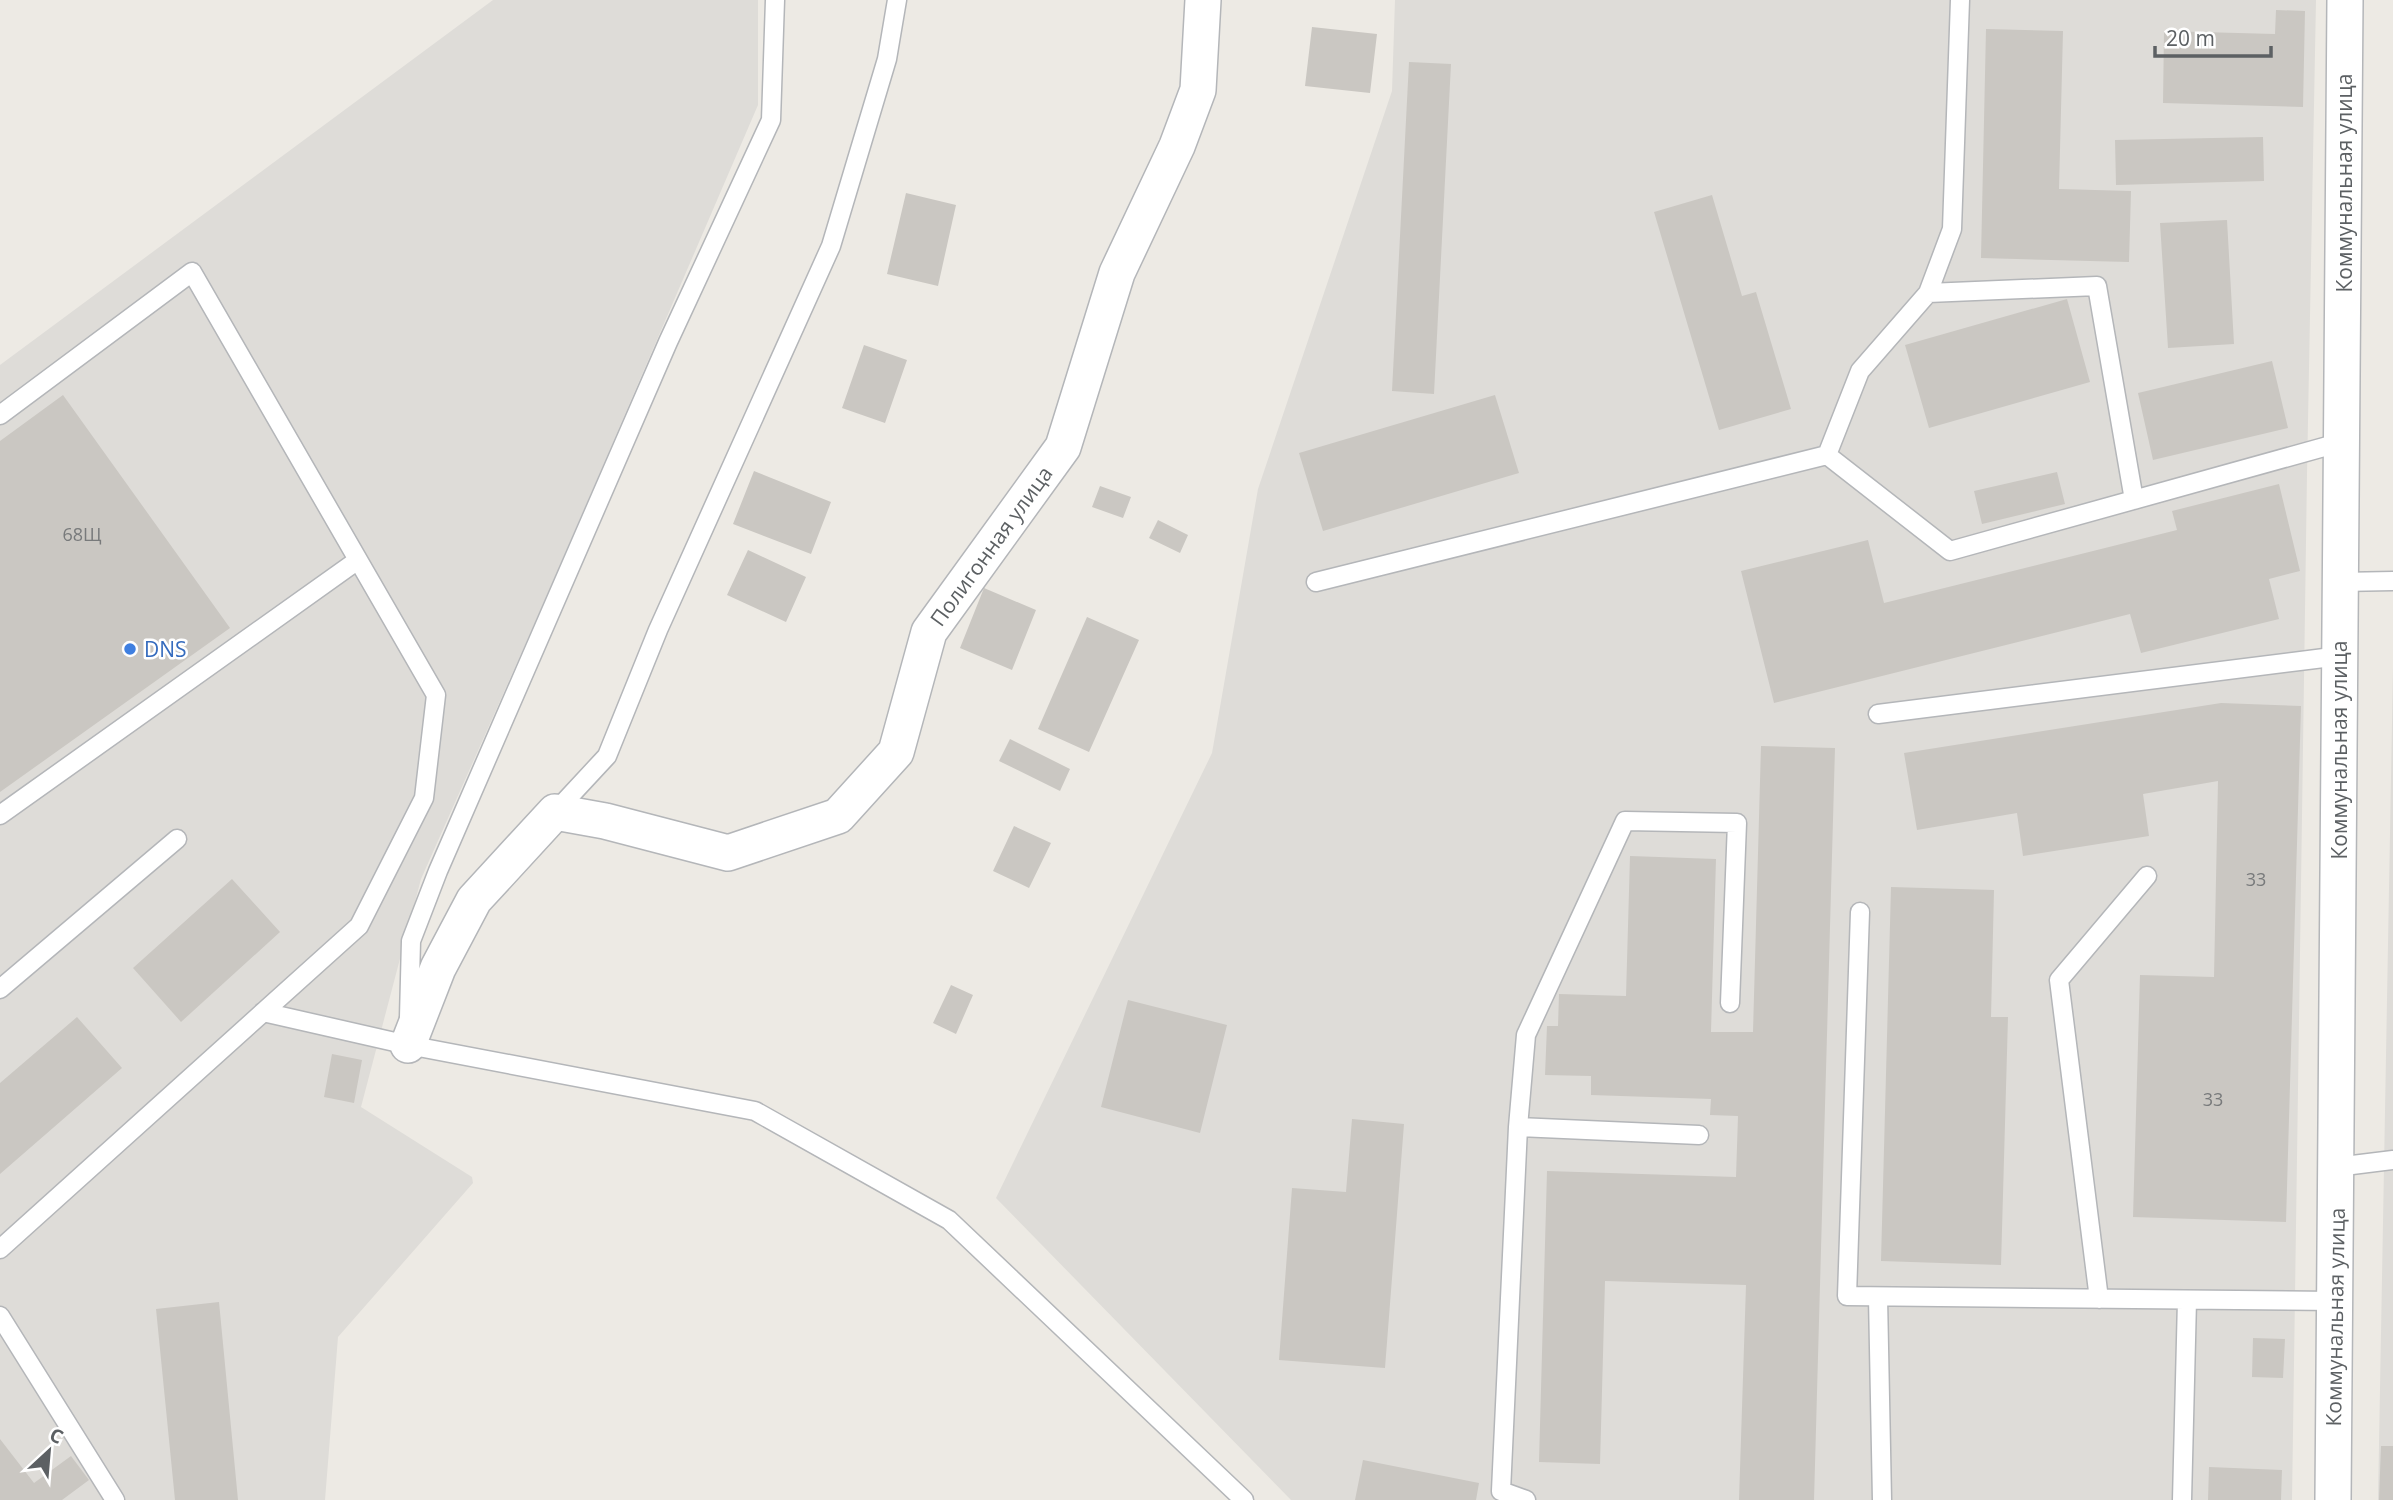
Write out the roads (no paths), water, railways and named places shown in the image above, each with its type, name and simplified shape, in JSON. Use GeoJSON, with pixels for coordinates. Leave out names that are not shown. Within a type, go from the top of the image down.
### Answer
{"type":"FeatureCollection","features":[{"type":"Feature","properties":{"kind":"street","name":"Полигонная улица"},"geometry":{"type":"LineString","coordinates":[[555,813],[606,821],[728,853],[838,816],[895,752],[929,632],[1063,447],[1117,272],[1177,146],[1198,90],[1203,0]]}},
{"type":"Feature","properties":{"kind":"street","name":"Коммунальная улица"},"geometry":{"type":"LineString","coordinates":[[2333,1500],[2345,0]]}},
{"type":"Feature","properties":{"kind":"street"},"geometry":{"type":"LineString","coordinates":[[408,1045],[438,968],[474,900],[555,813]]}},
{"type":"Feature","properties":{"kind":"lane"},"geometry":{"type":"LineString","coordinates":[[408,1045],[411,941],[438,871],[657,367],[771,120],[775,0]]}},
{"type":"Feature","properties":{"kind":"lane"},"geometry":{"type":"LineString","coordinates":[[555,813],[607,756],[658,630],[831,246],[887,59],[897,0]]}},
{"type":"Feature","properties":{"kind":"lane"},"geometry":{"type":"LineString","coordinates":[[1827,455],[1860,371],[1928,293],[1952,229],[1960,0]]}},
{"type":"Feature","properties":{"kind":"lane"},"geometry":{"type":"LineString","coordinates":[[0,415],[192,272],[436,695],[424,797],[359,926],[0,1249]]}},
{"type":"Feature","properties":{"kind":"lane"},"geometry":{"type":"LineString","coordinates":[[1928,293],[2097,286],[2134,500]]}},
{"type":"Feature","properties":{"kind":"lane"},"geometry":{"type":"LineString","coordinates":[[1827,455],[1950,551],[2342,442]]}},
{"type":"Feature","properties":{"kind":"lane"},"geometry":{"type":"LineString","coordinates":[[1316,582],[1827,455]]}},
{"type":"Feature","properties":{"kind":"lane"},"geometry":{"type":"LineString","coordinates":[[0,816],[358,560]]}},
{"type":"Feature","properties":{"kind":"lane"},"geometry":{"type":"LineString","coordinates":[[2340,582],[2393,581]]}},
{"type":"Feature","properties":{"kind":"lane"},"geometry":{"type":"LineString","coordinates":[[1878,714],[2340,656]]}},
{"type":"Feature","properties":{"kind":"lane"},"geometry":{"type":"LineString","coordinates":[[1526,1500],[1501,1491],[1518,1127],[1526,1035],[1625,821],[1737,822],[1730,1003]]}},
{"type":"Feature","properties":{"kind":"lane"},"geometry":{"type":"LineString","coordinates":[[0,989],[177,839]]}},
{"type":"Feature","properties":{"kind":"lane"},"geometry":{"type":"LineString","coordinates":[[2099,1299],[2059,979],[2147,876]]}},
{"type":"Feature","properties":{"kind":"lane"},"geometry":{"type":"LineString","coordinates":[[1860,912],[1847,1296],[2335,1301]]}},
{"type":"Feature","properties":{"kind":"lane"},"geometry":{"type":"LineString","coordinates":[[263,1012],[408,1045],[755,1111],[949,1220],[1244,1500]]}},
{"type":"Feature","properties":{"kind":"lane"},"geometry":{"type":"LineString","coordinates":[[1518,1127],[1699,1135]]}},
{"type":"Feature","properties":{"kind":"lane"},"geometry":{"type":"LineString","coordinates":[[2336,1167],[2393,1160]]}},
{"type":"Feature","properties":{"kind":"lane"},"geometry":{"type":"LineString","coordinates":[[1878,1297],[1882,1500]]}},
{"type":"Feature","properties":{"kind":"lane"},"geometry":{"type":"LineString","coordinates":[[2182,1500],[2187,1300]]}},
{"type":"Feature","properties":{"kind":"lane"},"geometry":{"type":"LineString","coordinates":[[0,1317],[115,1500]]}},
{"type":"Feature","properties":{"kind":"place","name":"DNS"},"geometry":{"type":"Point","coordinates":[130,649]}}]}
